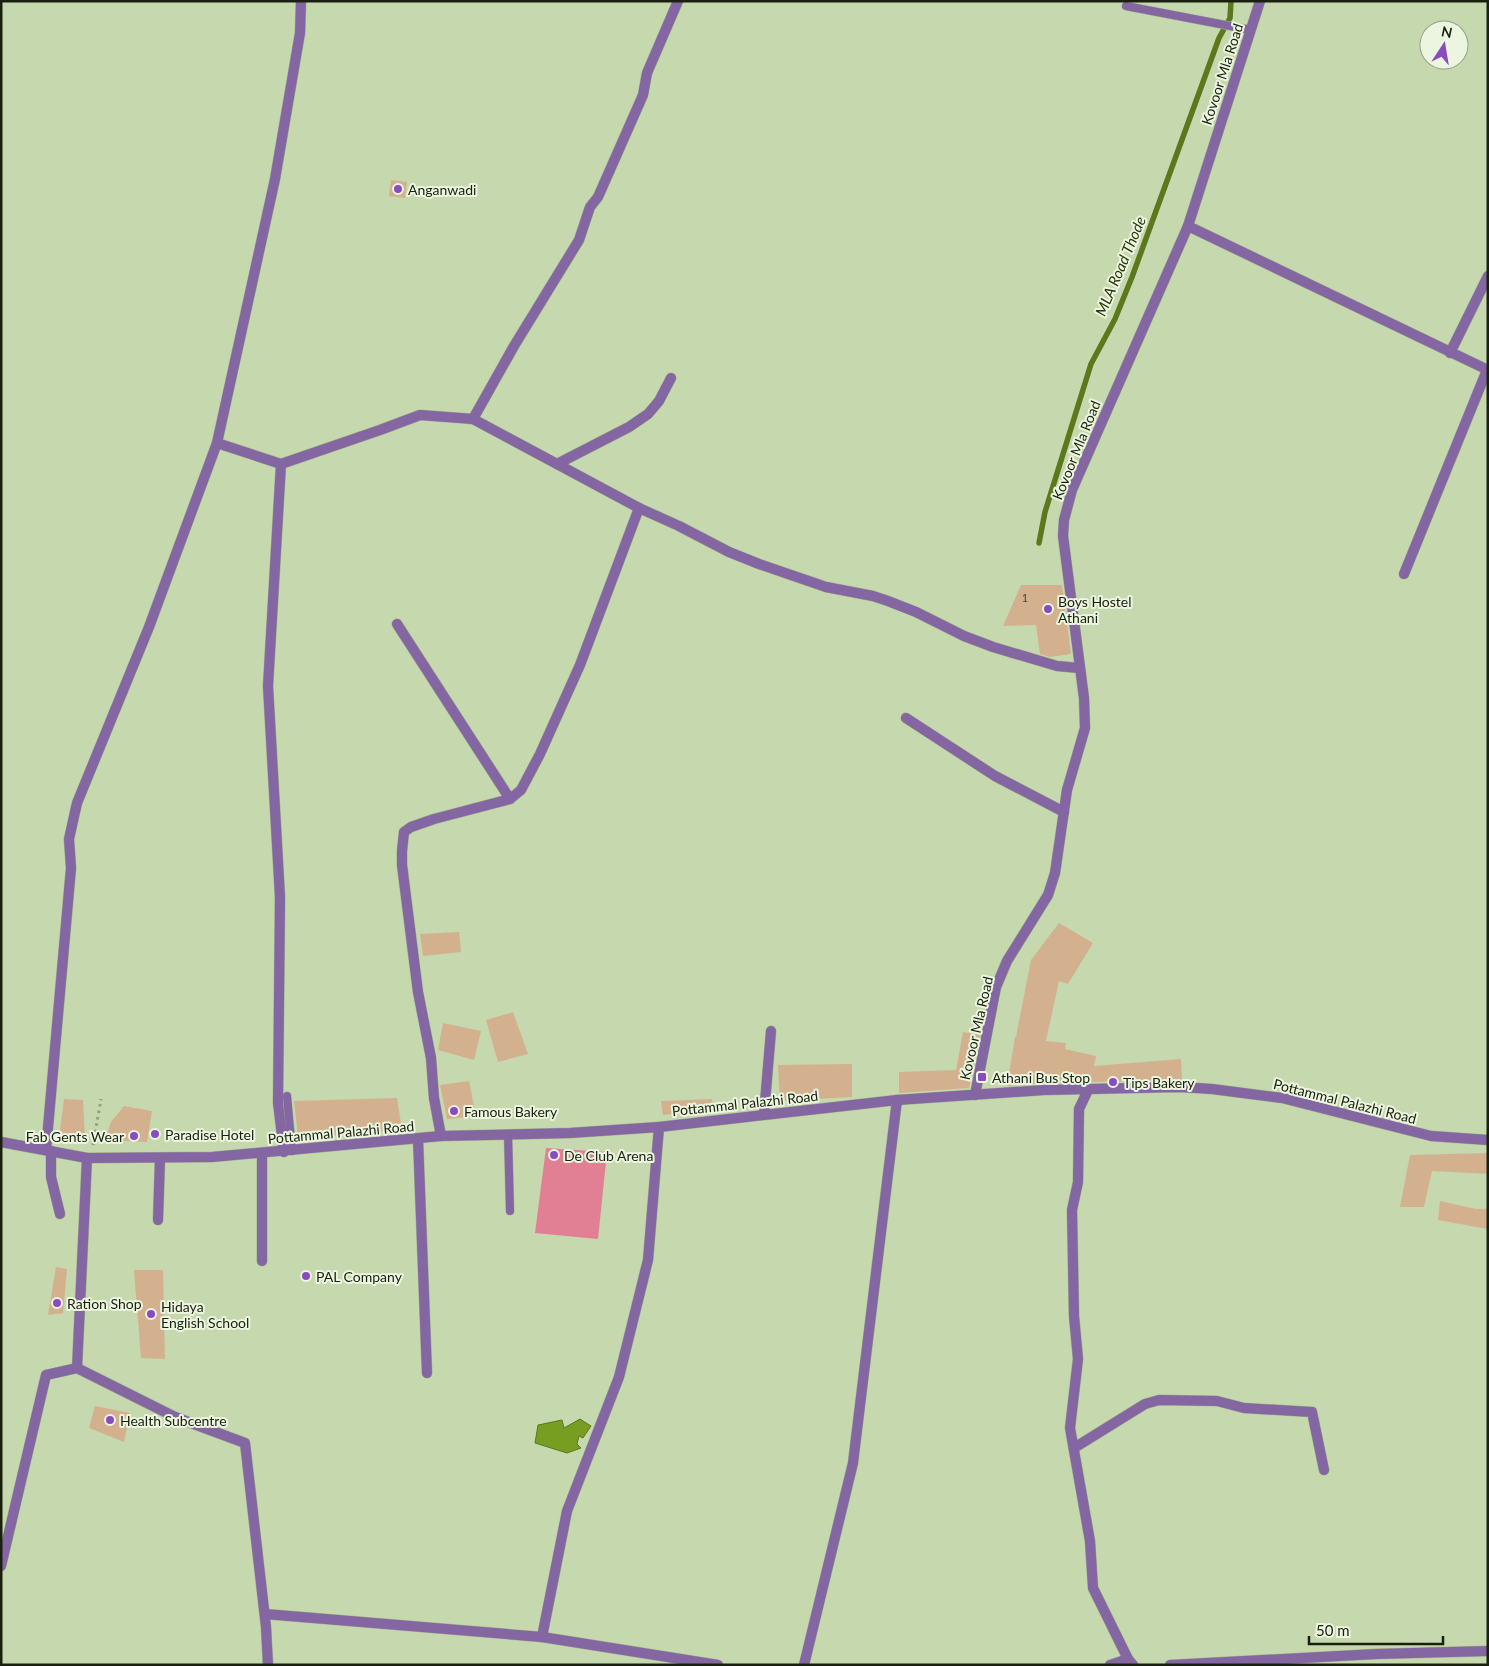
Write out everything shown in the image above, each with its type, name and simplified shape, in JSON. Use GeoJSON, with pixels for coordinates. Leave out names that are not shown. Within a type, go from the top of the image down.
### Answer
{"type":"FeatureCollection","features":[{"type":"Feature","properties":{"kind":"street"},"geometry":{"type":"LineString","coordinates":[[60,1214],[48,1151],[71,868],[69,839],[77,803],[149,627],[217,442],[275,179],[300,33],[302,1]]}},
{"type":"Feature","properties":{"kind":"street"},"geometry":{"type":"LineString","coordinates":[[472,419],[579,240],[590,207],[598,196],[639,103],[647,73],[678,1]]}},
{"type":"Feature","properties":{"kind":"street","name":"Kovoor Mla Road"},"geometry":{"type":"LineString","coordinates":[[975,1095],[996,987],[1006,961],[1048,895],[1055,873],[1067,790],[1085,728],[1084,698],[1063,536],[1064,520],[1072,490],[1188,226],[1260,1]]}},
{"type":"Feature","properties":{"kind":"street"},"geometry":{"type":"LineString","coordinates":[[1188,226],[1487,370],[1404,574]]}},
{"type":"Feature","properties":{"kind":"street"},"geometry":{"type":"LineString","coordinates":[[1450,353],[1488,276]]}},
{"type":"Feature","properties":{"kind":"street"},"geometry":{"type":"LineString","coordinates":[[557,464],[629,427],[648,414],[659,400],[671,378]]}},
{"type":"Feature","properties":{"kind":"street"},"geometry":{"type":"LineString","coordinates":[[217,442],[281,464],[420,415],[472,419],[639,508],[729,552],[826,587],[873,596],[896,603],[964,636],[993,647],[1057,666],[1079,668]]}},
{"type":"Feature","properties":{"kind":"street"},"geometry":{"type":"LineString","coordinates":[[281,464],[268,686],[280,897],[278,1103],[288,1151]]}},
{"type":"Feature","properties":{"kind":"street"},"geometry":{"type":"LineString","coordinates":[[441,1136],[418,992],[402,866],[404,832],[427,821],[510,799],[521,790],[560,712],[586,651],[639,508]]}},
{"type":"Feature","properties":{"kind":"street"},"geometry":{"type":"LineString","coordinates":[[397,624],[510,799]]}},
{"type":"Feature","properties":{"kind":"street"},"geometry":{"type":"LineString","coordinates":[[906,718],[995,776],[1064,812]]}},
{"type":"Feature","properties":{"kind":"street"},"geometry":{"type":"LineString","coordinates":[[764,1114],[771,1031]]}},
{"type":"Feature","properties":{"kind":"street","name":"Pottammal Palazhi Road"},"geometry":{"type":"LineString","coordinates":[[1,1142],[88,1158],[212,1157],[441,1136],[570,1133],[659,1127],[897,1100],[1044,1090],[1180,1087],[1274,1096],[1431,1136],[1488,1140]]}},
{"type":"Feature","properties":{"kind":"street"},"geometry":{"type":"LineString","coordinates":[[1088,1090],[1079,1109],[1078,1182],[1072,1210],[1074,1316],[1078,1358],[1070,1428],[1090,1541],[1093,1588],[1131,1662],[1110,1665]]}},
{"type":"Feature","properties":{"kind":"street"},"geometry":{"type":"LineString","coordinates":[[804,1665],[854,1463],[897,1100]]}},
{"type":"Feature","properties":{"kind":"street"},"geometry":{"type":"LineString","coordinates":[[542,1637],[567,1511],[619,1377],[648,1260],[659,1127]]}},
{"type":"Feature","properties":{"kind":"street"},"geometry":{"type":"LineString","coordinates":[[418,1139],[427,1373]]}},
{"type":"Feature","properties":{"kind":"street"},"geometry":{"type":"LineString","coordinates":[[262,1153],[262,1261]]}},
{"type":"Feature","properties":{"kind":"street"},"geometry":{"type":"LineString","coordinates":[[77,1368],[88,1158]]}},
{"type":"Feature","properties":{"kind":"street"},"geometry":{"type":"LineString","coordinates":[[158,1220],[160,1158]]}},
{"type":"Feature","properties":{"kind":"street"},"geometry":{"type":"LineString","coordinates":[[1,1566],[46,1375],[77,1368],[175,1417],[244,1443],[265,1614],[268,1665]]}},
{"type":"Feature","properties":{"kind":"street"},"geometry":{"type":"LineString","coordinates":[[1074,1448],[1152,1402],[1159,1400],[1217,1401],[1244,1408],[1312,1412],[1324,1470]]}},
{"type":"Feature","properties":{"kind":"street"},"geometry":{"type":"LineString","coordinates":[[265,1614],[542,1637],[718,1665]]}},
{"type":"Feature","properties":{"kind":"street"},"geometry":{"type":"LineString","coordinates":[[1170,1665],[1376,1654],[1488,1651]]}},
{"type":"Feature","properties":{"kind":"lane"},"geometry":{"type":"LineString","coordinates":[[1126,6],[1251,30]]}},
{"type":"Feature","properties":{"kind":"lane"},"geometry":{"type":"LineString","coordinates":[[287,1096],[288,1151]]}},
{"type":"Feature","properties":{"kind":"lane"},"geometry":{"type":"LineString","coordinates":[[508,1134],[510,1211]]}},
{"type":"Feature","properties":{"kind":"path"},"geometry":{"type":"LineString","coordinates":[[88,1158],[102,1099]]}},
{"type":"Feature","properties":{"kind":"shaded area"},"geometry":{"type":"Polygon","coordinates":[[[546,1148],[607,1152],[598,1239],[535,1233],[546,1148]]]}},
{"type":"Feature","properties":{"kind":"shaded area"},"geometry":{"type":"Polygon","coordinates":[[[580,1419],[591,1426],[583,1438],[579,1436],[577,1444],[581,1448],[567,1453],[535,1443],[538,1425],[562,1420],[564,1428],[580,1419]]]}},
{"type":"Feature","properties":{"kind":"building","name":"Anganwadi"},"geometry":{"type":"Polygon","coordinates":[[[391,180],[407,182],[405,198],[389,196],[391,180]]]}},
{"type":"Feature","properties":{"kind":"building"},"geometry":{"type":"Polygon","coordinates":[[[1021,585],[1062,585],[1071,654],[1050,657],[1040,654],[1036,625],[1003,626],[1021,585]]]}},
{"type":"Feature","properties":{"kind":"building"},"geometry":{"type":"Polygon","coordinates":[[[1059,923],[1093,943],[1068,984],[1059,981],[1046,1041],[1066,1043],[1065,1049],[1096,1056],[1094,1066],[1181,1059],[1182,1080],[1044,1083],[1007,1086],[1031,960],[1059,923]]]}},
{"type":"Feature","properties":{"kind":"building"},"geometry":{"type":"Polygon","coordinates":[[[459,932],[461,952],[423,956],[420,934],[459,932]]]}},
{"type":"Feature","properties":{"kind":"building"},"geometry":{"type":"Polygon","coordinates":[[[513,1012],[528,1054],[498,1062],[486,1020],[513,1012]]]}},
{"type":"Feature","properties":{"kind":"building"},"geometry":{"type":"Polygon","coordinates":[[[443,1023],[481,1031],[474,1060],[438,1050],[443,1023]]]}},
{"type":"Feature","properties":{"kind":"building"},"geometry":{"type":"Polygon","coordinates":[[[963,1032],[980,1035],[969,1088],[899,1093],[899,1072],[956,1070],[963,1032]]]}},
{"type":"Feature","properties":{"kind":"building"},"geometry":{"type":"Polygon","coordinates":[[[852,1064],[852,1097],[780,1101],[778,1065],[852,1064]]]}},
{"type":"Feature","properties":{"kind":"building"},"geometry":{"type":"Polygon","coordinates":[[[469,1081],[476,1116],[447,1119],[440,1085],[469,1081]]]}},
{"type":"Feature","properties":{"kind":"building"},"geometry":{"type":"Polygon","coordinates":[[[397,1098],[402,1130],[329,1136],[298,1136],[294,1101],[397,1098]]]}},
{"type":"Feature","properties":{"kind":"building"},"geometry":{"type":"Polygon","coordinates":[[[64,1099],[83,1100],[85,1139],[59,1137],[64,1099]]]}},
{"type":"Feature","properties":{"kind":"building"},"geometry":{"type":"Polygon","coordinates":[[[712,1099],[713,1110],[663,1115],[661,1101],[712,1099]]]}},
{"type":"Feature","properties":{"kind":"building"},"geometry":{"type":"Polygon","coordinates":[[[124,1106],[152,1111],[147,1142],[105,1140],[111,1122],[124,1106]]]}},
{"type":"Feature","properties":{"kind":"building"},"geometry":{"type":"Polygon","coordinates":[[[1488,1153],[1488,1174],[1432,1171],[1424,1207],[1400,1207],[1410,1155],[1488,1153]]]}},
{"type":"Feature","properties":{"kind":"building"},"geometry":{"type":"Polygon","coordinates":[[[1440,1201],[1476,1209],[1488,1209],[1488,1229],[1438,1220],[1440,1201]]]}},
{"type":"Feature","properties":{"kind":"building"},"geometry":{"type":"Polygon","coordinates":[[[56,1267],[67,1269],[63,1313],[48,1315],[56,1267]]]}},
{"type":"Feature","properties":{"kind":"building","name":"Hidaya English School"},"geometry":{"type":"Polygon","coordinates":[[[134,1270],[163,1270],[165,1359],[141,1358],[134,1270]]]}},
{"type":"Feature","properties":{"kind":"building","name":"Health Subcentre"},"geometry":{"type":"Polygon","coordinates":[[[95,1406],[130,1413],[124,1442],[89,1428],[95,1406]]]}},
{"type":"Feature","properties":{"kind":"waterway","name":"MLA Road Thode"},"geometry":{"type":"LineString","coordinates":[[1039,543],[1045,512],[1091,364],[1115,319],[1132,277],[1219,38],[1230,18],[1231,1]]}},
{"type":"Feature","properties":{"kind":"place","name":"Anganwadi"},"geometry":{"type":"Point","coordinates":[398,189]}},
{"type":"Feature","properties":{"kind":"place","name":"Boys Hostel Athani"},"geometry":{"type":"Point","coordinates":[1048,609]}},
{"type":"Feature","properties":{"kind":"place","name":"Athani Bus Stop"},"geometry":{"type":"Point","coordinates":[982,1077]}},
{"type":"Feature","properties":{"kind":"place","name":"Tips Bakery"},"geometry":{"type":"Point","coordinates":[1113,1082]}},
{"type":"Feature","properties":{"kind":"place","name":"Famous Bakery"},"geometry":{"type":"Point","coordinates":[454,1111]}},
{"type":"Feature","properties":{"kind":"place","name":"Paradise Hotel"},"geometry":{"type":"Point","coordinates":[155,1134]}},
{"type":"Feature","properties":{"kind":"place","name":"Fab Gents Wear"},"geometry":{"type":"Point","coordinates":[134,1136]}},
{"type":"Feature","properties":{"kind":"place","name":"De Club Arena"},"geometry":{"type":"Point","coordinates":[554,1155]}},
{"type":"Feature","properties":{"kind":"place","name":"PAL Company"},"geometry":{"type":"Point","coordinates":[306,1276]}},
{"type":"Feature","properties":{"kind":"place","name":"Ration Shop"},"geometry":{"type":"Point","coordinates":[57,1303]}},
{"type":"Feature","properties":{"kind":"place","name":"Hidaya English School"},"geometry":{"type":"Point","coordinates":[151,1314]}},
{"type":"Feature","properties":{"kind":"place","name":"Health Subcentre"},"geometry":{"type":"Point","coordinates":[110,1420]}}]}
